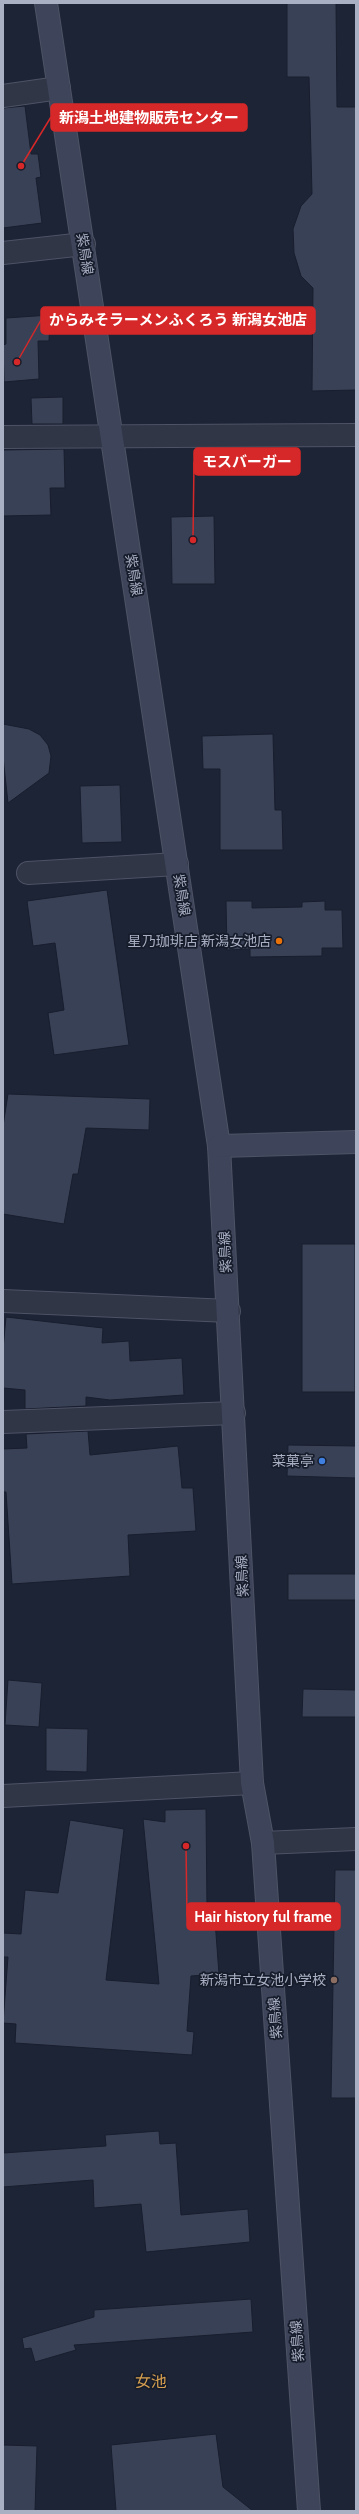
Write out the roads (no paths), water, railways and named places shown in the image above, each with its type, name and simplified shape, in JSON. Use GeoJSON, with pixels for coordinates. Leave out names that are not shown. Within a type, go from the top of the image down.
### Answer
{"type":"FeatureCollection","features":[{"type":"Feature","properties":{"kind":"street","name":"紫鳥線"},"geometry":{"type":"LineString","coordinates":[[46,3],[84,244],[219,1146],[229,1311],[252,1783],[263,1843],[309,2511]]}},
{"type":"Feature","properties":{"kind":"street"},"geometry":{"type":"LineString","coordinates":[[3,96],[60,88]]}},
{"type":"Feature","properties":{"kind":"street"},"geometry":{"type":"LineString","coordinates":[[3,253],[84,244]]}},
{"type":"Feature","properties":{"kind":"street"},"geometry":{"type":"LineString","coordinates":[[3,437],[356,435]]}},
{"type":"Feature","properties":{"kind":"street"},"geometry":{"type":"LineString","coordinates":[[28,873],[177,864]]}},
{"type":"Feature","properties":{"kind":"street"},"geometry":{"type":"LineString","coordinates":[[219,1146],[356,1142]]}},
{"type":"Feature","properties":{"kind":"street"},"geometry":{"type":"LineString","coordinates":[[3,1301],[229,1311]]}},
{"type":"Feature","properties":{"kind":"street"},"geometry":{"type":"LineString","coordinates":[[3,1422],[234,1413]]}},
{"type":"Feature","properties":{"kind":"street"},"geometry":{"type":"LineString","coordinates":[[3,1796],[252,1783]]}},
{"type":"Feature","properties":{"kind":"street"},"geometry":{"type":"LineString","coordinates":[[263,1843],[356,1839]]}},
{"type":"Feature","properties":{"kind":"place","name":"新潟土地建物販売センター"},"geometry":{"type":"Point","coordinates":[21,166]}},
{"type":"Feature","properties":{"kind":"place","name":"からみそラーメンふくろう 新潟女池店"},"geometry":{"type":"Point","coordinates":[17,362]}},
{"type":"Feature","properties":{"kind":"place","name":"モスバーガー"},"geometry":{"type":"Point","coordinates":[193,540]}},
{"type":"Feature","properties":{"kind":"place","name":"星乃珈琲店 新潟女池店"},"geometry":{"type":"Point","coordinates":[279,941]}},
{"type":"Feature","properties":{"kind":"place","name":"菜菓亭"},"geometry":{"type":"Point","coordinates":[322,1461]}},
{"type":"Feature","properties":{"kind":"place","name":"Hair history ful frame"},"geometry":{"type":"Point","coordinates":[186,1846]}},
{"type":"Feature","properties":{"kind":"place","name":"新潟市立女池小学校"},"geometry":{"type":"Point","coordinates":[334,1980]}},
{"type":"Feature","properties":{"kind":"district","name":"女池"},"geometry":{"type":"Point","coordinates":[151,2381]}}]}
